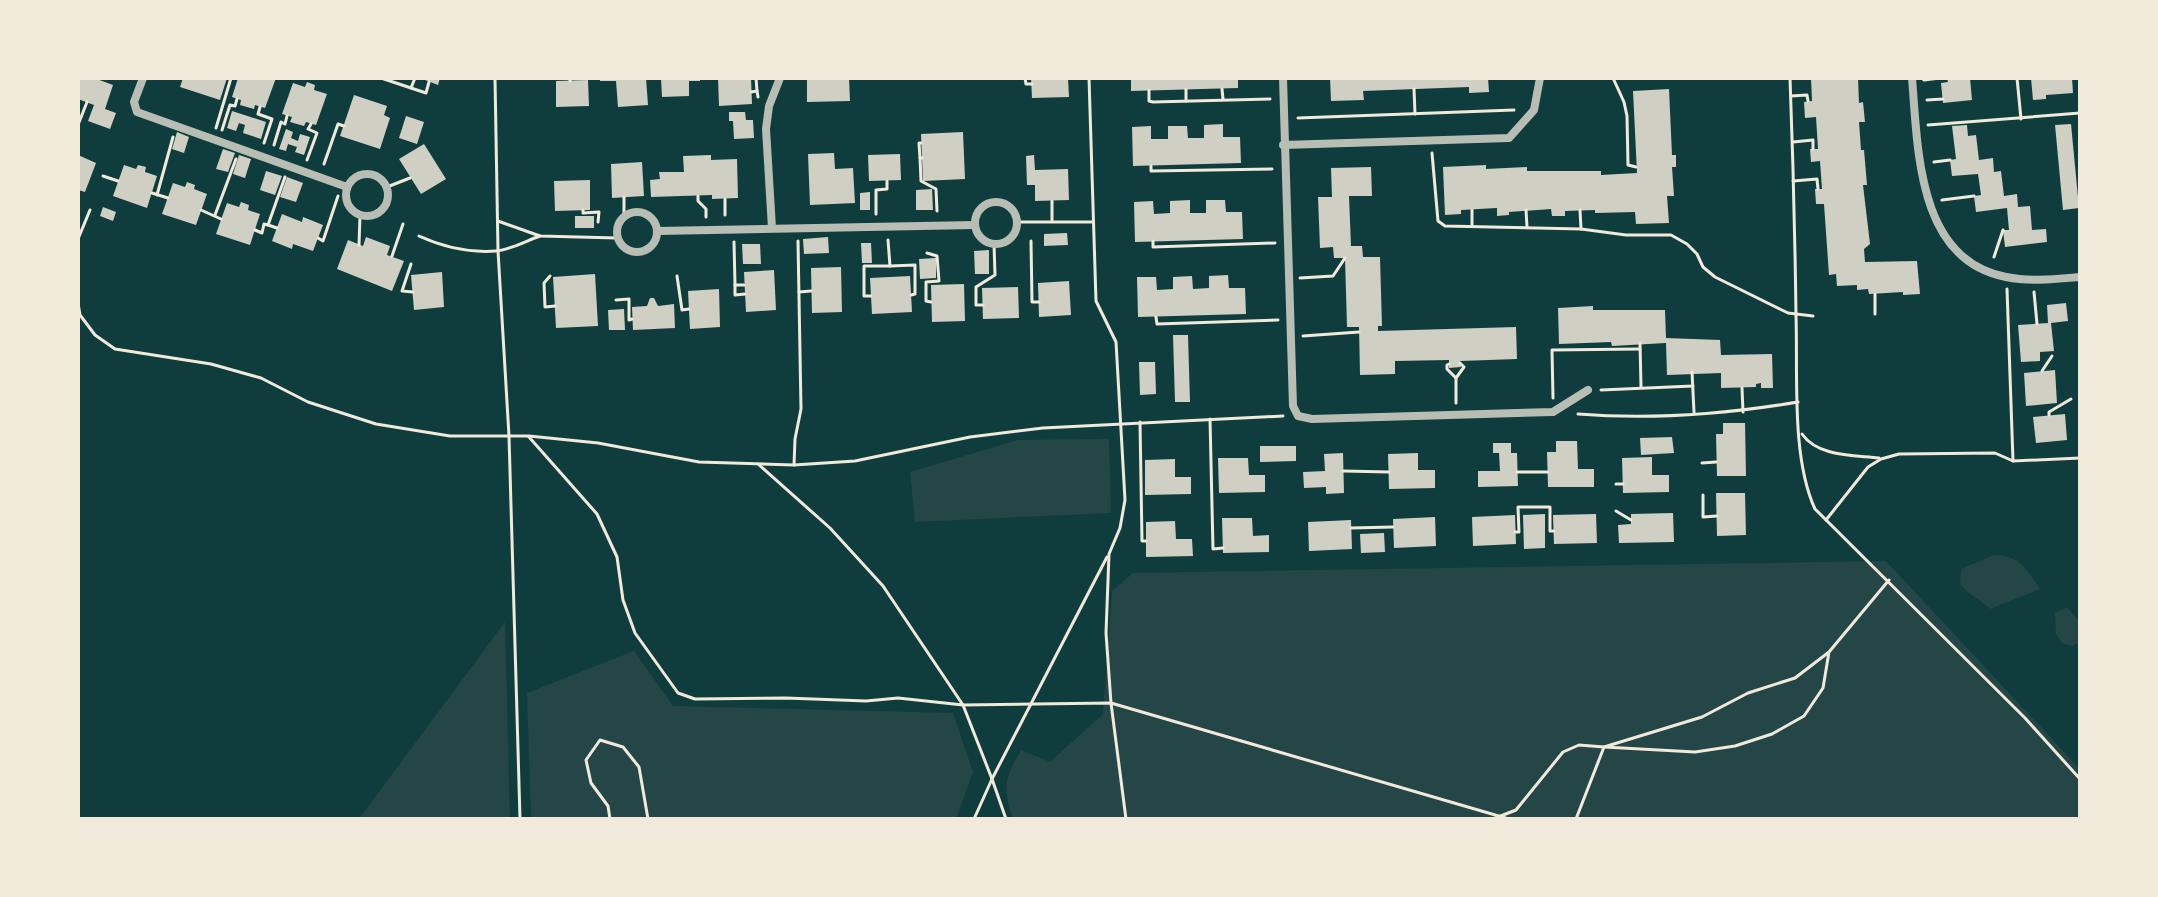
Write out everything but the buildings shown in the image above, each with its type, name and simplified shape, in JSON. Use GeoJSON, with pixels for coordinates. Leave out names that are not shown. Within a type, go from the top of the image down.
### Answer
{"type":"FeatureCollection","features":[{"type":"Feature","properties":{"kind":"street"},"geometry":{"type":"LineString","coordinates":[[143,78],[134,102],[137,112],[344,186]]}},
{"type":"Feature","properties":{"kind":"street"},"geometry":{"type":"LineString","coordinates":[[772,228],[766,129],[769,106],[780,78]]}},
{"type":"Feature","properties":{"kind":"street"},"geometry":{"type":"LineString","coordinates":[[1283,78],[1293,406],[1298,416],[1312,419],[1553,412],[1588,390]]}},
{"type":"Feature","properties":{"kind":"street"},"geometry":{"type":"LineString","coordinates":[[1283,145],[1509,138],[1534,110],[1540,78]]}},
{"type":"Feature","properties":{"kind":"street"},"geometry":{"type":"LineString","coordinates":[[1912,78],[1928,202],[1937,226],[1953,247],[1971,263],[2007,277],[2033,280],[2080,277]]}},
{"type":"Feature","properties":{"kind":"street"},"geometry":{"type":"LineString","coordinates":[[364,173],[376,175],[387,187],[389,197],[385,207],[369,217],[360,215],[350,208],[344,186],[364,173]]}},
{"type":"Feature","properties":{"kind":"street"},"geometry":{"type":"LineString","coordinates":[[991,202],[1001,202],[1010,207],[1017,222],[1013,236],[1001,244],[984,241],[974,225],[976,214],[982,206],[991,202]]}},
{"type":"Feature","properties":{"kind":"street"},"geometry":{"type":"LineString","coordinates":[[635,211],[646,213],[655,220],[658,231],[656,242],[648,250],[637,252],[626,249],[617,238],[617,226],[624,215],[635,211]]}},
{"type":"Feature","properties":{"kind":"street"},"geometry":{"type":"LineString","coordinates":[[658,231],[974,225]]}},
{"type":"Feature","properties":{"kind":"path"},"geometry":{"type":"LineString","coordinates":[[216,139],[231,78]]}},
{"type":"Feature","properties":{"kind":"path"},"geometry":{"type":"LineString","coordinates":[[383,78],[426,93],[429,82]]}},
{"type":"Feature","properties":{"kind":"path"},"geometry":{"type":"LineString","coordinates":[[398,84],[400,78]]}},
{"type":"Feature","properties":{"kind":"path"},"geometry":{"type":"LineString","coordinates":[[411,88],[415,78]]}},
{"type":"Feature","properties":{"kind":"path"},"geometry":{"type":"LineString","coordinates":[[495,78],[498,251],[509,436],[520,819]]}},
{"type":"Feature","properties":{"kind":"path"},"geometry":{"type":"LineString","coordinates":[[756,78],[757,91]]}},
{"type":"Feature","properties":{"kind":"path"},"geometry":{"type":"LineString","coordinates":[[1025,78],[1026,84],[1032,84]]}},
{"type":"Feature","properties":{"kind":"path"},"geometry":{"type":"LineString","coordinates":[[974,819],[1109,554],[1120,528],[1125,500],[1116,342],[1096,301],[1089,78]]}},
{"type":"Feature","properties":{"kind":"path"},"geometry":{"type":"LineString","coordinates":[[1613,78],[1627,116],[1628,165],[1636,167]]}},
{"type":"Feature","properties":{"kind":"path"},"geometry":{"type":"LineString","coordinates":[[1790,78],[1798,402],[1808,494],[1815,509],[2025,718],[2080,779]]}},
{"type":"Feature","properties":{"kind":"path"},"geometry":{"type":"LineString","coordinates":[[2017,78],[2021,119]]}},
{"type":"Feature","properties":{"kind":"path"},"geometry":{"type":"LineString","coordinates":[[1186,89],[1186,101]]}},
{"type":"Feature","properties":{"kind":"path"},"geometry":{"type":"LineString","coordinates":[[1222,89],[1223,99]]}},
{"type":"Feature","properties":{"kind":"path"},"geometry":{"type":"LineString","coordinates":[[1414,89],[1415,114]]}},
{"type":"Feature","properties":{"kind":"path"},"geometry":{"type":"LineString","coordinates":[[1149,90],[1149,101],[1153,102],[1282,99]]}},
{"type":"Feature","properties":{"kind":"path"},"geometry":{"type":"LineString","coordinates":[[1791,96],[1807,95],[1808,101]]}},
{"type":"Feature","properties":{"kind":"path"},"geometry":{"type":"LineString","coordinates":[[216,139],[230,105],[235,106],[237,99]]}},
{"type":"Feature","properties":{"kind":"path"},"geometry":{"type":"LineString","coordinates":[[78,125],[87,102]]}},
{"type":"Feature","properties":{"kind":"path"},"geometry":{"type":"LineString","coordinates":[[260,107],[258,114],[272,119],[260,155]]}},
{"type":"Feature","properties":{"kind":"path"},"geometry":{"type":"LineString","coordinates":[[1282,118],[1534,110]]}},
{"type":"Feature","properties":{"kind":"path"},"geometry":{"type":"LineString","coordinates":[[1916,126],[2080,113]]}},
{"type":"Feature","properties":{"kind":"path"},"geometry":{"type":"LineString","coordinates":[[270,158],[281,122],[285,124],[287,116]]}},
{"type":"Feature","properties":{"kind":"path"},"geometry":{"type":"LineString","coordinates":[[1627,116],[1634,117]]}},
{"type":"Feature","properties":{"kind":"path"},"geometry":{"type":"LineString","coordinates":[[303,170],[317,133],[308,129],[311,124]]}},
{"type":"Feature","properties":{"kind":"path"},"geometry":{"type":"LineString","coordinates":[[319,177],[338,124],[344,126]]}},
{"type":"Feature","properties":{"kind":"path"},"geometry":{"type":"LineString","coordinates":[[168,198],[154,194],[176,126]]}},
{"type":"Feature","properties":{"kind":"path"},"geometry":{"type":"LineString","coordinates":[[1431,140],[1438,221],[1445,226],[1581,229],[1626,235],[1671,235],[1687,244],[1697,254],[1703,267],[1715,277],[1796,315],[1813,316]]}},
{"type":"Feature","properties":{"kind":"path"},"geometry":{"type":"LineString","coordinates":[[1792,142],[1813,140],[1813,149]]}},
{"type":"Feature","properties":{"kind":"path"},"geometry":{"type":"LineString","coordinates":[[921,143],[921,181],[936,189],[937,225]]}},
{"type":"Feature","properties":{"kind":"path"},"geometry":{"type":"LineString","coordinates":[[215,215],[240,147]]}},
{"type":"Feature","properties":{"kind":"path"},"geometry":{"type":"LineString","coordinates":[[1223,164],[1223,170]]}},
{"type":"Feature","properties":{"kind":"path"},"geometry":{"type":"LineString","coordinates":[[268,225],[289,165]]}},
{"type":"Feature","properties":{"kind":"path"},"geometry":{"type":"LineString","coordinates":[[1187,165],[1187,171]]}},
{"type":"Feature","properties":{"kind":"path"},"geometry":{"type":"LineString","coordinates":[[1151,166],[1151,171],[1284,169]]}},
{"type":"Feature","properties":{"kind":"path"},"geometry":{"type":"LineString","coordinates":[[103,176],[118,181]]}},
{"type":"Feature","properties":{"kind":"path"},"geometry":{"type":"LineString","coordinates":[[387,187],[410,178]]}},
{"type":"Feature","properties":{"kind":"path"},"geometry":{"type":"LineString","coordinates":[[1793,181],[1817,179],[1818,189]]}},
{"type":"Feature","properties":{"kind":"path"},"geometry":{"type":"LineString","coordinates":[[877,226],[876,190],[887,189],[887,181]]}},
{"type":"Feature","properties":{"kind":"path"},"geometry":{"type":"LineString","coordinates":[[318,238],[323,241],[344,186]]}},
{"type":"Feature","properties":{"kind":"path"},"geometry":{"type":"LineString","coordinates":[[698,196],[698,201],[706,209],[708,230]]}},
{"type":"Feature","properties":{"kind":"path"},"geometry":{"type":"LineString","coordinates":[[1928,202],[1974,196]]}},
{"type":"Feature","properties":{"kind":"path"},"geometry":{"type":"LineString","coordinates":[[624,197],[624,215]]}},
{"type":"Feature","properties":{"kind":"path"},"geometry":{"type":"LineString","coordinates":[[725,199],[735,295],[745,294]]}},
{"type":"Feature","properties":{"kind":"path"},"geometry":{"type":"LineString","coordinates":[[1052,201],[1052,222]]}},
{"type":"Feature","properties":{"kind":"path"},"geometry":{"type":"LineString","coordinates":[[78,239],[90,210]]}},
{"type":"Feature","properties":{"kind":"path"},"geometry":{"type":"LineString","coordinates":[[201,210],[221,219]]}},
{"type":"Feature","properties":{"kind":"path"},"geometry":{"type":"LineString","coordinates":[[583,210],[583,213],[599,212],[598,222]]}},
{"type":"Feature","properties":{"kind":"path"},"geometry":{"type":"LineString","coordinates":[[1472,210],[1472,227]]}},
{"type":"Feature","properties":{"kind":"path"},"geometry":{"type":"LineString","coordinates":[[1526,210],[1527,228]]}},
{"type":"Feature","properties":{"kind":"path"},"geometry":{"type":"LineString","coordinates":[[1580,210],[1581,229]]}},
{"type":"Feature","properties":{"kind":"path"},"geometry":{"type":"LineString","coordinates":[[359,245],[360,215]]}},
{"type":"Feature","properties":{"kind":"path"},"geometry":{"type":"LineString","coordinates":[[498,221],[540,236],[617,238]]}},
{"type":"Feature","properties":{"kind":"path"},"geometry":{"type":"LineString","coordinates":[[1017,222],[1092,222]]}},
{"type":"Feature","properties":{"kind":"path"},"geometry":{"type":"LineString","coordinates":[[255,230],[262,233],[264,224],[277,228]]}},
{"type":"Feature","properties":{"kind":"path"},"geometry":{"type":"LineString","coordinates":[[392,256],[403,224]]}},
{"type":"Feature","properties":{"kind":"path"},"geometry":{"type":"LineString","coordinates":[[888,225],[890,266]]}},
{"type":"Feature","properties":{"kind":"path"},"geometry":{"type":"LineString","coordinates":[[794,465],[801,409],[797,227]]}},
{"type":"Feature","properties":{"kind":"path"},"geometry":{"type":"LineString","coordinates":[[1990,272],[2003,230]]}},
{"type":"Feature","properties":{"kind":"path"},"geometry":{"type":"LineString","coordinates":[[419,236],[436,244],[461,249],[498,251],[540,236]]}},
{"type":"Feature","properties":{"kind":"path"},"geometry":{"type":"LineString","coordinates":[[1225,239],[1225,245]]}},
{"type":"Feature","properties":{"kind":"path"},"geometry":{"type":"LineString","coordinates":[[1189,240],[1190,246]]}},
{"type":"Feature","properties":{"kind":"path"},"geometry":{"type":"LineString","coordinates":[[1031,241],[1032,302],[1039,302]]}},
{"type":"Feature","properties":{"kind":"path"},"geometry":{"type":"LineString","coordinates":[[1153,241],[1153,247],[1287,243]]}},
{"type":"Feature","properties":{"kind":"path"},"geometry":{"type":"LineString","coordinates":[[983,305],[976,305],[976,287],[995,275],[994,244]]}},
{"type":"Feature","properties":{"kind":"path"},"geometry":{"type":"LineString","coordinates":[[927,253],[937,256],[939,281],[926,282],[926,301],[931,302]]}},
{"type":"Feature","properties":{"kind":"path"},"geometry":{"type":"LineString","coordinates":[[1288,278],[1333,276],[1345,258]]}},
{"type":"Feature","properties":{"kind":"path"},"geometry":{"type":"LineString","coordinates":[[411,264],[402,291],[413,292]]}},
{"type":"Feature","properties":{"kind":"path"},"geometry":{"type":"LineString","coordinates":[[871,296],[864,296],[864,266],[915,265],[915,294],[911,295]]}},
{"type":"Feature","properties":{"kind":"path"},"geometry":{"type":"LineString","coordinates":[[550,276],[544,283],[545,307],[555,306]]}},
{"type":"Feature","properties":{"kind":"path"},"geometry":{"type":"LineString","coordinates":[[677,276],[682,310],[689,309]]}},
{"type":"Feature","properties":{"kind":"path"},"geometry":{"type":"LineString","coordinates":[[2007,277],[2013,461]]}},
{"type":"Feature","properties":{"kind":"path"},"geometry":{"type":"LineString","coordinates":[[2033,280],[2037,324]]}},
{"type":"Feature","properties":{"kind":"path"},"geometry":{"type":"LineString","coordinates":[[735,285],[744,285]]}},
{"type":"Feature","properties":{"kind":"path"},"geometry":{"type":"LineString","coordinates":[[799,292],[811,291]]}},
{"type":"Feature","properties":{"kind":"path"},"geometry":{"type":"LineString","coordinates":[[1875,294],[1875,314]]}},
{"type":"Feature","properties":{"kind":"path"},"geometry":{"type":"LineString","coordinates":[[616,300],[629,299],[629,320],[632,319]]}},
{"type":"Feature","properties":{"kind":"path"},"geometry":{"type":"LineString","coordinates":[[78,303],[80,315],[95,335],[115,349],[211,364],[261,378],[308,402],[376,424],[450,436],[529,436],[598,443],[699,462],[794,465],[855,461],[970,437],[1043,428],[1298,416]]}},
{"type":"Feature","properties":{"kind":"path"},"geometry":{"type":"LineString","coordinates":[[1228,315],[1228,322]]}},
{"type":"Feature","properties":{"kind":"path"},"geometry":{"type":"LineString","coordinates":[[1192,316],[1193,323]]}},
{"type":"Feature","properties":{"kind":"path"},"geometry":{"type":"LineString","coordinates":[[1156,317],[1157,324],[1290,320]]}},
{"type":"Feature","properties":{"kind":"path"},"geometry":{"type":"LineString","coordinates":[[1291,337],[1359,332]]}},
{"type":"Feature","properties":{"kind":"path"},"geometry":{"type":"LineString","coordinates":[[1585,343],[1585,350]]}},
{"type":"Feature","properties":{"kind":"path"},"geometry":{"type":"LineString","coordinates":[[1553,412],[1552,350],[1640,346],[1641,388]]}},
{"type":"Feature","properties":{"kind":"path"},"geometry":{"type":"LineString","coordinates":[[2042,371],[2052,356]]}},
{"type":"Feature","properties":{"kind":"path"},"geometry":{"type":"LineString","coordinates":[[1456,414],[1456,378],[1464,367],[1460,363]]}},
{"type":"Feature","properties":{"kind":"path"},"geometry":{"type":"LineString","coordinates":[[1449,364],[1447,369],[1456,378]]}},
{"type":"Feature","properties":{"kind":"path"},"geometry":{"type":"LineString","coordinates":[[1692,372],[1694,414]]}},
{"type":"Feature","properties":{"kind":"path"},"geometry":{"type":"LineString","coordinates":[[1588,390],[1693,386]]}},
{"type":"Feature","properties":{"kind":"path"},"geometry":{"type":"LineString","coordinates":[[1742,388],[1743,412]]}},
{"type":"Feature","properties":{"kind":"path"},"geometry":{"type":"LineString","coordinates":[[2049,415],[2049,412],[2071,399]]}},
{"type":"Feature","properties":{"kind":"path"},"geometry":{"type":"LineString","coordinates":[[1604,416],[1743,412],[1798,402]]}},
{"type":"Feature","properties":{"kind":"path"},"geometry":{"type":"LineString","coordinates":[[1210,419],[1213,549],[1223,548]]}},
{"type":"Feature","properties":{"kind":"path"},"geometry":{"type":"LineString","coordinates":[[1140,422],[1142,541],[1146,541]]}},
{"type":"Feature","properties":{"kind":"path"},"geometry":{"type":"LineString","coordinates":[[1800,431],[1806,441],[1828,452],[1881,459]]}},
{"type":"Feature","properties":{"kind":"path"},"geometry":{"type":"LineString","coordinates":[[529,436],[597,514],[617,557],[623,600],[635,633],[678,693],[695,699],[866,701],[898,698],[963,705],[1030,706],[1111,703],[1509,819]]}},
{"type":"Feature","properties":{"kind":"path"},"geometry":{"type":"LineString","coordinates":[[1826,520],[1857,477],[1881,459],[1899,454],[1995,453],[2013,461],[2080,458]]}},
{"type":"Feature","properties":{"kind":"path"},"geometry":{"type":"LineString","coordinates":[[1702,463],[1716,462]]}},
{"type":"Feature","properties":{"kind":"path"},"geometry":{"type":"LineString","coordinates":[[758,464],[830,528],[883,586],[963,705],[1006,819]]}},
{"type":"Feature","properties":{"kind":"path"},"geometry":{"type":"LineString","coordinates":[[1343,471],[1389,472]]}},
{"type":"Feature","properties":{"kind":"path"},"geometry":{"type":"LineString","coordinates":[[1517,472],[1548,472]]}},
{"type":"Feature","properties":{"kind":"path"},"geometry":{"type":"LineString","coordinates":[[1211,477],[1219,477]]}},
{"type":"Feature","properties":{"kind":"path"},"geometry":{"type":"LineString","coordinates":[[1616,484],[1623,484]]}},
{"type":"Feature","properties":{"kind":"path"},"geometry":{"type":"LineString","coordinates":[[1703,495],[1703,517],[1717,516]]}},
{"type":"Feature","properties":{"kind":"path"},"geometry":{"type":"LineString","coordinates":[[1515,532],[1519,532],[1518,507],[1550,507],[1550,531],[1554,531]]}},
{"type":"Feature","properties":{"kind":"path"},"geometry":{"type":"LineString","coordinates":[[1616,511],[1631,520]]}},
{"type":"Feature","properties":{"kind":"path"},"geometry":{"type":"LineString","coordinates":[[1351,528],[1393,527]]}},
{"type":"Feature","properties":{"kind":"path"},"geometry":{"type":"LineString","coordinates":[[1109,554],[1106,633],[1111,703],[1126,819]]}},
{"type":"Feature","properties":{"kind":"path"},"geometry":{"type":"LineString","coordinates":[[1604,747],[1702,717],[1748,693],[1795,678],[1829,652],[1889,580]]}},
{"type":"Feature","properties":{"kind":"path"},"geometry":{"type":"LineString","coordinates":[[1493,819],[1516,810],[1563,752],[1579,745],[1695,752],[1735,746],[1772,734],[1804,716],[1823,688],[1829,652]]}},
{"type":"Feature","properties":{"kind":"path"},"geometry":{"type":"LineString","coordinates":[[610,819],[608,806],[591,783],[586,760],[600,740],[623,747],[639,767],[648,819]]}},
{"type":"Feature","properties":{"kind":"path"},"geometry":{"type":"LineString","coordinates":[[1576,819],[1604,747]]}},
{"type":"Feature","properties":{"kind":"shaded area"},"geometry":{"type":"Polygon","coordinates":[[[1109,439],[1111,513],[915,522],[910,472],[1018,440],[1109,439]]]}},
{"type":"Feature","properties":{"kind":"shaded area"},"geometry":{"type":"Polygon","coordinates":[[[1994,555],[2017,561],[2040,589],[1990,609],[1967,592],[1960,584],[1961,569],[1994,555]]]}},
{"type":"Feature","properties":{"kind":"shaded area"},"geometry":{"type":"Polygon","coordinates":[[[1886,561],[2080,769],[2080,819],[1013,819],[1006,791],[1011,769],[1021,750],[1050,762],[1103,714],[1112,591],[1133,573],[1886,561]]]}},
{"type":"Feature","properties":{"kind":"shaded area"},"geometry":{"type":"Polygon","coordinates":[[[2067,607],[2080,623],[2080,642],[2072,646],[2062,643],[2056,634],[2055,613],[2067,607]]]}},
{"type":"Feature","properties":{"kind":"shaded area"},"geometry":{"type":"Polygon","coordinates":[[[505,622],[510,819],[359,819],[505,622]]]}},
{"type":"Feature","properties":{"kind":"shaded area"},"geometry":{"type":"Polygon","coordinates":[[[634,651],[673,706],[953,713],[973,772],[956,819],[531,819],[527,693],[634,651]]]}}]}
